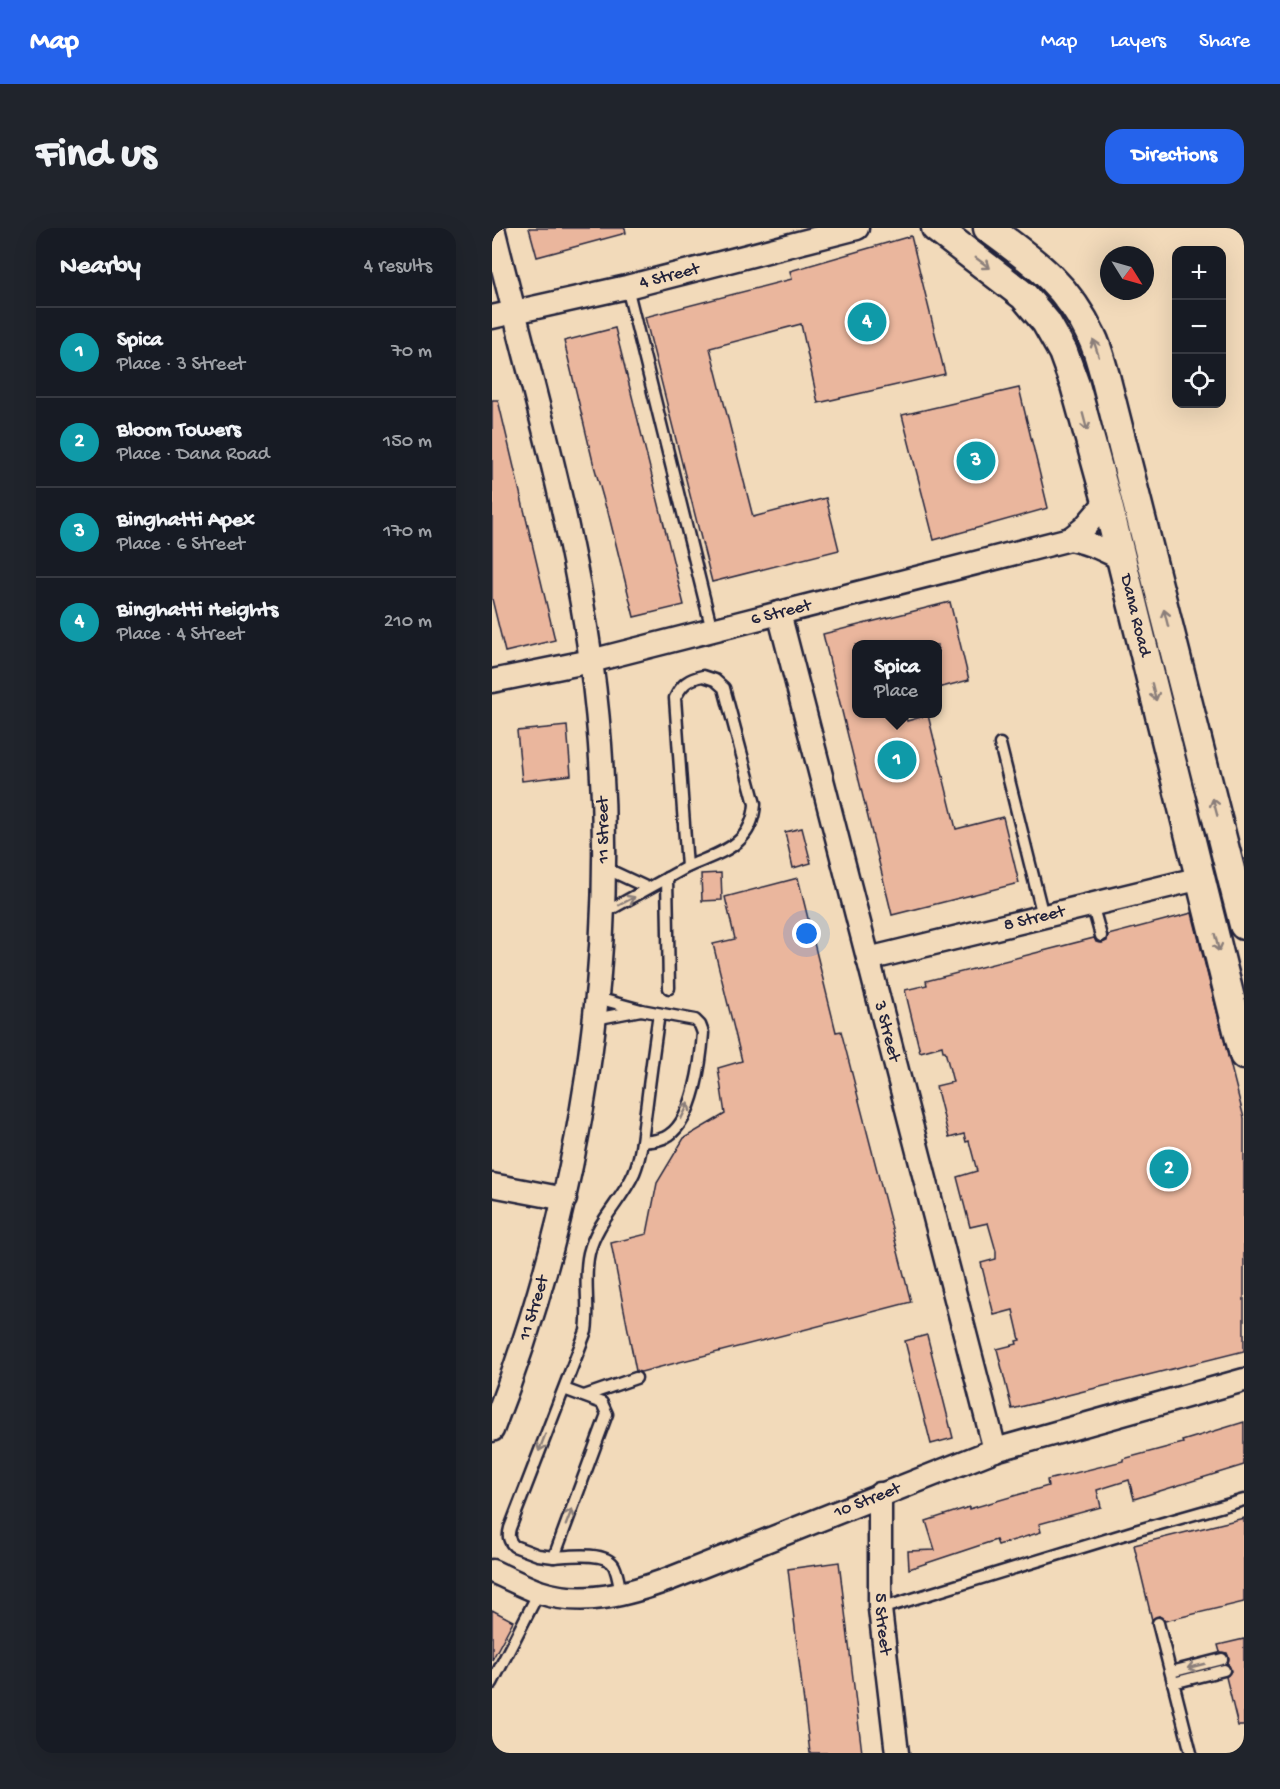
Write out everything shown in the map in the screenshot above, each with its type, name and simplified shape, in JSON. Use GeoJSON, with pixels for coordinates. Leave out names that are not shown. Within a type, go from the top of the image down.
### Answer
{"type":"FeatureCollection","features":[{"type":"Feature","properties":{"kind":"street","name":"11 Street"},"geometry":{"type":"LineString","coordinates":[[492,1430],[533,1317],[565,1199],[589,1064],[596,1008],[604,913],[605,868],[602,762],[591,661],[577,573],[538,399],[503,315],[493,228]]}},
{"type":"Feature","properties":{"kind":"street","name":"Dana Road"},"geometry":{"type":"LineString","coordinates":[[936,228],[1024,296],[1046,322],[1063,352],[1075,385],[1107,501],[1244,1055]]}},
{"type":"Feature","properties":{"kind":"street","name":"Dana Road"},"geometry":{"type":"LineString","coordinates":[[988,228],[1047,272],[1073,303],[1093,338],[1105,376],[1244,924]]}},
{"type":"Feature","properties":{"kind":"street","name":"4 Street"},"geometry":{"type":"LineString","coordinates":[[503,315],[627,287],[850,229]]}},
{"type":"Feature","properties":{"kind":"street","name":"6 Street"},"geometry":{"type":"LineString","coordinates":[[492,681],[591,661],[1070,539],[1084,528],[1107,501]]}},
{"type":"Feature","properties":{"kind":"street"},"geometry":{"type":"LineString","coordinates":[[1070,539],[1106,550],[1122,561]]}},
{"type":"Feature","properties":{"kind":"street","name":"3 Street"},"geometry":{"type":"LineString","coordinates":[[779,613],[995,1450]]}},
{"type":"Feature","properties":{"kind":"street"},"geometry":{"type":"LineString","coordinates":[[1210,847],[1223,850],[1230,868],[1231,886],[1220,894],[1214,894],[1200,876],[1199,856],[1203,850],[1210,847]]}},
{"type":"Feature","properties":{"kind":"street","name":"8 Street"},"geometry":{"type":"LineString","coordinates":[[868,959],[1200,876]]}},
{"type":"Feature","properties":{"kind":"street"},"geometry":{"type":"LineString","coordinates":[[492,1185],[565,1199]]}},
{"type":"Feature","properties":{"kind":"street","name":"10 Street"},"geometry":{"type":"LineString","coordinates":[[492,1571],[539,1592],[566,1598],[593,1599],[621,1595],[672,1578],[995,1450],[1244,1380]]}},
{"type":"Feature","properties":{"kind":"street","name":"5 Street"},"geometry":{"type":"LineString","coordinates":[[880,1494],[880,1609],[897,1753]]}},
{"type":"Feature","properties":{"kind":"lane"},"geometry":{"type":"LineString","coordinates":[[627,287],[712,630]]}},
{"type":"Feature","properties":{"kind":"lane"},"geometry":{"type":"LineString","coordinates":[[604,913],[687,867],[736,844],[747,833],[754,819],[755,804],[724,688],[715,680],[703,676],[690,679],[680,686],[675,698],[687,867]]}},
{"type":"Feature","properties":{"kind":"lane"},"geometry":{"type":"LineString","coordinates":[[1000,744],[1043,916]]}},
{"type":"Feature","properties":{"kind":"lane"},"geometry":{"type":"LineString","coordinates":[[605,868],[648,888]]}},
{"type":"Feature","properties":{"kind":"lane"},"geometry":{"type":"LineString","coordinates":[[667,878],[669,988]]}},
{"type":"Feature","properties":{"kind":"lane"},"geometry":{"type":"LineString","coordinates":[[1092,904],[1101,936]]}},
{"type":"Feature","properties":{"kind":"lane"},"geometry":{"type":"LineString","coordinates":[[596,1008],[641,1010],[687,1018],[700,1025],[703,1033],[698,1074],[693,1092],[676,1128],[663,1139],[642,1142]]}},
{"type":"Feature","properties":{"kind":"lane"},"geometry":{"type":"LineString","coordinates":[[596,1008],[641,1010]]}},
{"type":"Feature","properties":{"kind":"lane"},"geometry":{"type":"LineString","coordinates":[[621,1595],[615,1569],[609,1560],[598,1556],[538,1556],[514,1546],[510,1542],[508,1533],[586,1331],[588,1306],[586,1272],[596,1233],[605,1216],[627,1187],[634,1172],[642,1142],[659,1014]]}},
{"type":"Feature","properties":{"kind":"lane"},"geometry":{"type":"LineString","coordinates":[[584,1396],[636,1378]]}},
{"type":"Feature","properties":{"kind":"lane"},"geometry":{"type":"LineString","coordinates":[[554,1557],[607,1414],[602,1403],[564,1389]]}},
{"type":"Feature","properties":{"kind":"lane"},"geometry":{"type":"LineString","coordinates":[[880,1609],[1244,1500]]}},
{"type":"Feature","properties":{"kind":"lane"},"geometry":{"type":"LineString","coordinates":[[1135,1531],[1138,1544]]}},
{"type":"Feature","properties":{"kind":"lane"},"geometry":{"type":"LineString","coordinates":[[492,1683],[539,1592]]}},
{"type":"Feature","properties":{"kind":"lane"},"geometry":{"type":"LineString","coordinates":[[1158,1623],[1191,1753]]}},
{"type":"Feature","properties":{"kind":"lane"},"geometry":{"type":"LineString","coordinates":[[1172,1678],[1223,1664]]}},
{"type":"Feature","properties":{"kind":"building"},"geometry":{"type":"Polygon","coordinates":[[[529,228],[625,228],[626,233],[537,257],[529,228]]]}},
{"type":"Feature","properties":{"kind":"building"},"geometry":{"type":"Polygon","coordinates":[[[911,236],[945,374],[818,403],[801,324],[710,348],[753,517],[826,498],[839,550],[712,582],[645,317],[792,279],[790,271],[911,236]]]}},
{"type":"Feature","properties":{"kind":"building"},"geometry":{"type":"Polygon","coordinates":[[[615,328],[684,605],[634,617],[564,341],[615,328]]]}},
{"type":"Feature","properties":{"kind":"building"},"geometry":{"type":"Polygon","coordinates":[[[1019,388],[1048,508],[934,540],[902,415],[1019,388]]]}},
{"type":"Feature","properties":{"kind":"building"},"geometry":{"type":"Polygon","coordinates":[[[492,400],[498,400],[555,640],[505,652],[492,599],[492,400]]]}},
{"type":"Feature","properties":{"kind":"building"},"geometry":{"type":"Polygon","coordinates":[[[950,602],[969,680],[942,687],[942,640],[852,640],[852,718],[906,718],[907,721],[929,718],[956,829],[1003,817],[1019,883],[892,915],[823,634],[950,602]]]}},
{"type":"Feature","properties":{"kind":"building"},"geometry":{"type":"Polygon","coordinates":[[[567,726],[571,775],[522,781],[517,731],[567,726]]]}},
{"type":"Feature","properties":{"kind":"building"},"geometry":{"type":"Polygon","coordinates":[[[802,828],[811,863],[793,868],[785,832],[802,828]]]}},
{"type":"Feature","properties":{"kind":"building"},"geometry":{"type":"Polygon","coordinates":[[[721,873],[722,900],[702,901],[701,874],[721,873]]]}},
{"type":"Feature","properties":{"kind":"building"},"geometry":{"type":"Polygon","coordinates":[[[798,878],[836,1032],[841,1031],[911,1302],[641,1372],[636,1371],[611,1243],[647,1234],[657,1183],[684,1138],[725,1114],[718,1068],[742,1061],[713,944],[735,939],[725,897],[798,878]]]}},
{"type":"Feature","properties":{"kind":"building"},"geometry":{"type":"Polygon","coordinates":[[[1192,913],[1244,1118],[1244,1351],[1012,1409],[997,1349],[1017,1344],[1016,1341],[1020,1340],[1013,1310],[994,1315],[981,1263],[996,1259],[996,1251],[988,1223],[970,1227],[957,1177],[977,1171],[969,1141],[966,1142],[964,1134],[949,1138],[936,1086],[953,1082],[945,1051],[942,1046],[920,1052],[905,990],[927,985],[926,981],[1094,938],[1096,942],[1102,943],[1107,941],[1108,935],[1192,913]]]}},
{"type":"Feature","properties":{"kind":"building"},"geometry":{"type":"Polygon","coordinates":[[[927,1335],[953,1438],[931,1444],[905,1341],[927,1335]]]}},
{"type":"Feature","properties":{"kind":"building"},"geometry":{"type":"Polygon","coordinates":[[[1244,1422],[1244,1465],[1134,1499],[1129,1480],[1097,1490],[1101,1507],[1039,1524],[1041,1532],[998,1545],[996,1540],[909,1569],[908,1551],[935,1550],[926,1521],[1048,1486],[1047,1480],[1123,1461],[1123,1459],[1183,1443],[1182,1441],[1244,1422]]]}},
{"type":"Feature","properties":{"kind":"building"},"geometry":{"type":"Polygon","coordinates":[[[1244,1518],[1244,1602],[1165,1621],[1159,1616],[1152,1620],[1134,1545],[1244,1518]]]}},
{"type":"Feature","properties":{"kind":"building"},"geometry":{"type":"Polygon","coordinates":[[[839,1562],[862,1753],[810,1753],[788,1569],[839,1562]]]}},
{"type":"Feature","properties":{"kind":"building"},"geometry":{"type":"Polygon","coordinates":[[[492,1610],[513,1621],[492,1660],[492,1610]]]}},
{"type":"Feature","properties":{"kind":"building"},"geometry":{"type":"Polygon","coordinates":[[[1244,1639],[1244,1726],[1238,1726],[1226,1677],[1231,1671],[1228,1664],[1229,1658],[1227,1653],[1220,1652],[1218,1645],[1244,1639]]]}},
{"type":"Feature","properties":{"kind":"place","name":"Binghatti Heights"},"geometry":{"type":"Point","coordinates":[867,322]}},
{"type":"Feature","properties":{"kind":"place","name":"Binghatti Apex"},"geometry":{"type":"Point","coordinates":[976,461]}},
{"type":"Feature","properties":{"kind":"place","name":"Spica"},"geometry":{"type":"Point","coordinates":[897,760]}},
{"type":"Feature","properties":{"kind":"place","name":"Bloom Towers"},"geometry":{"type":"Point","coordinates":[1169,1169]}}]}
